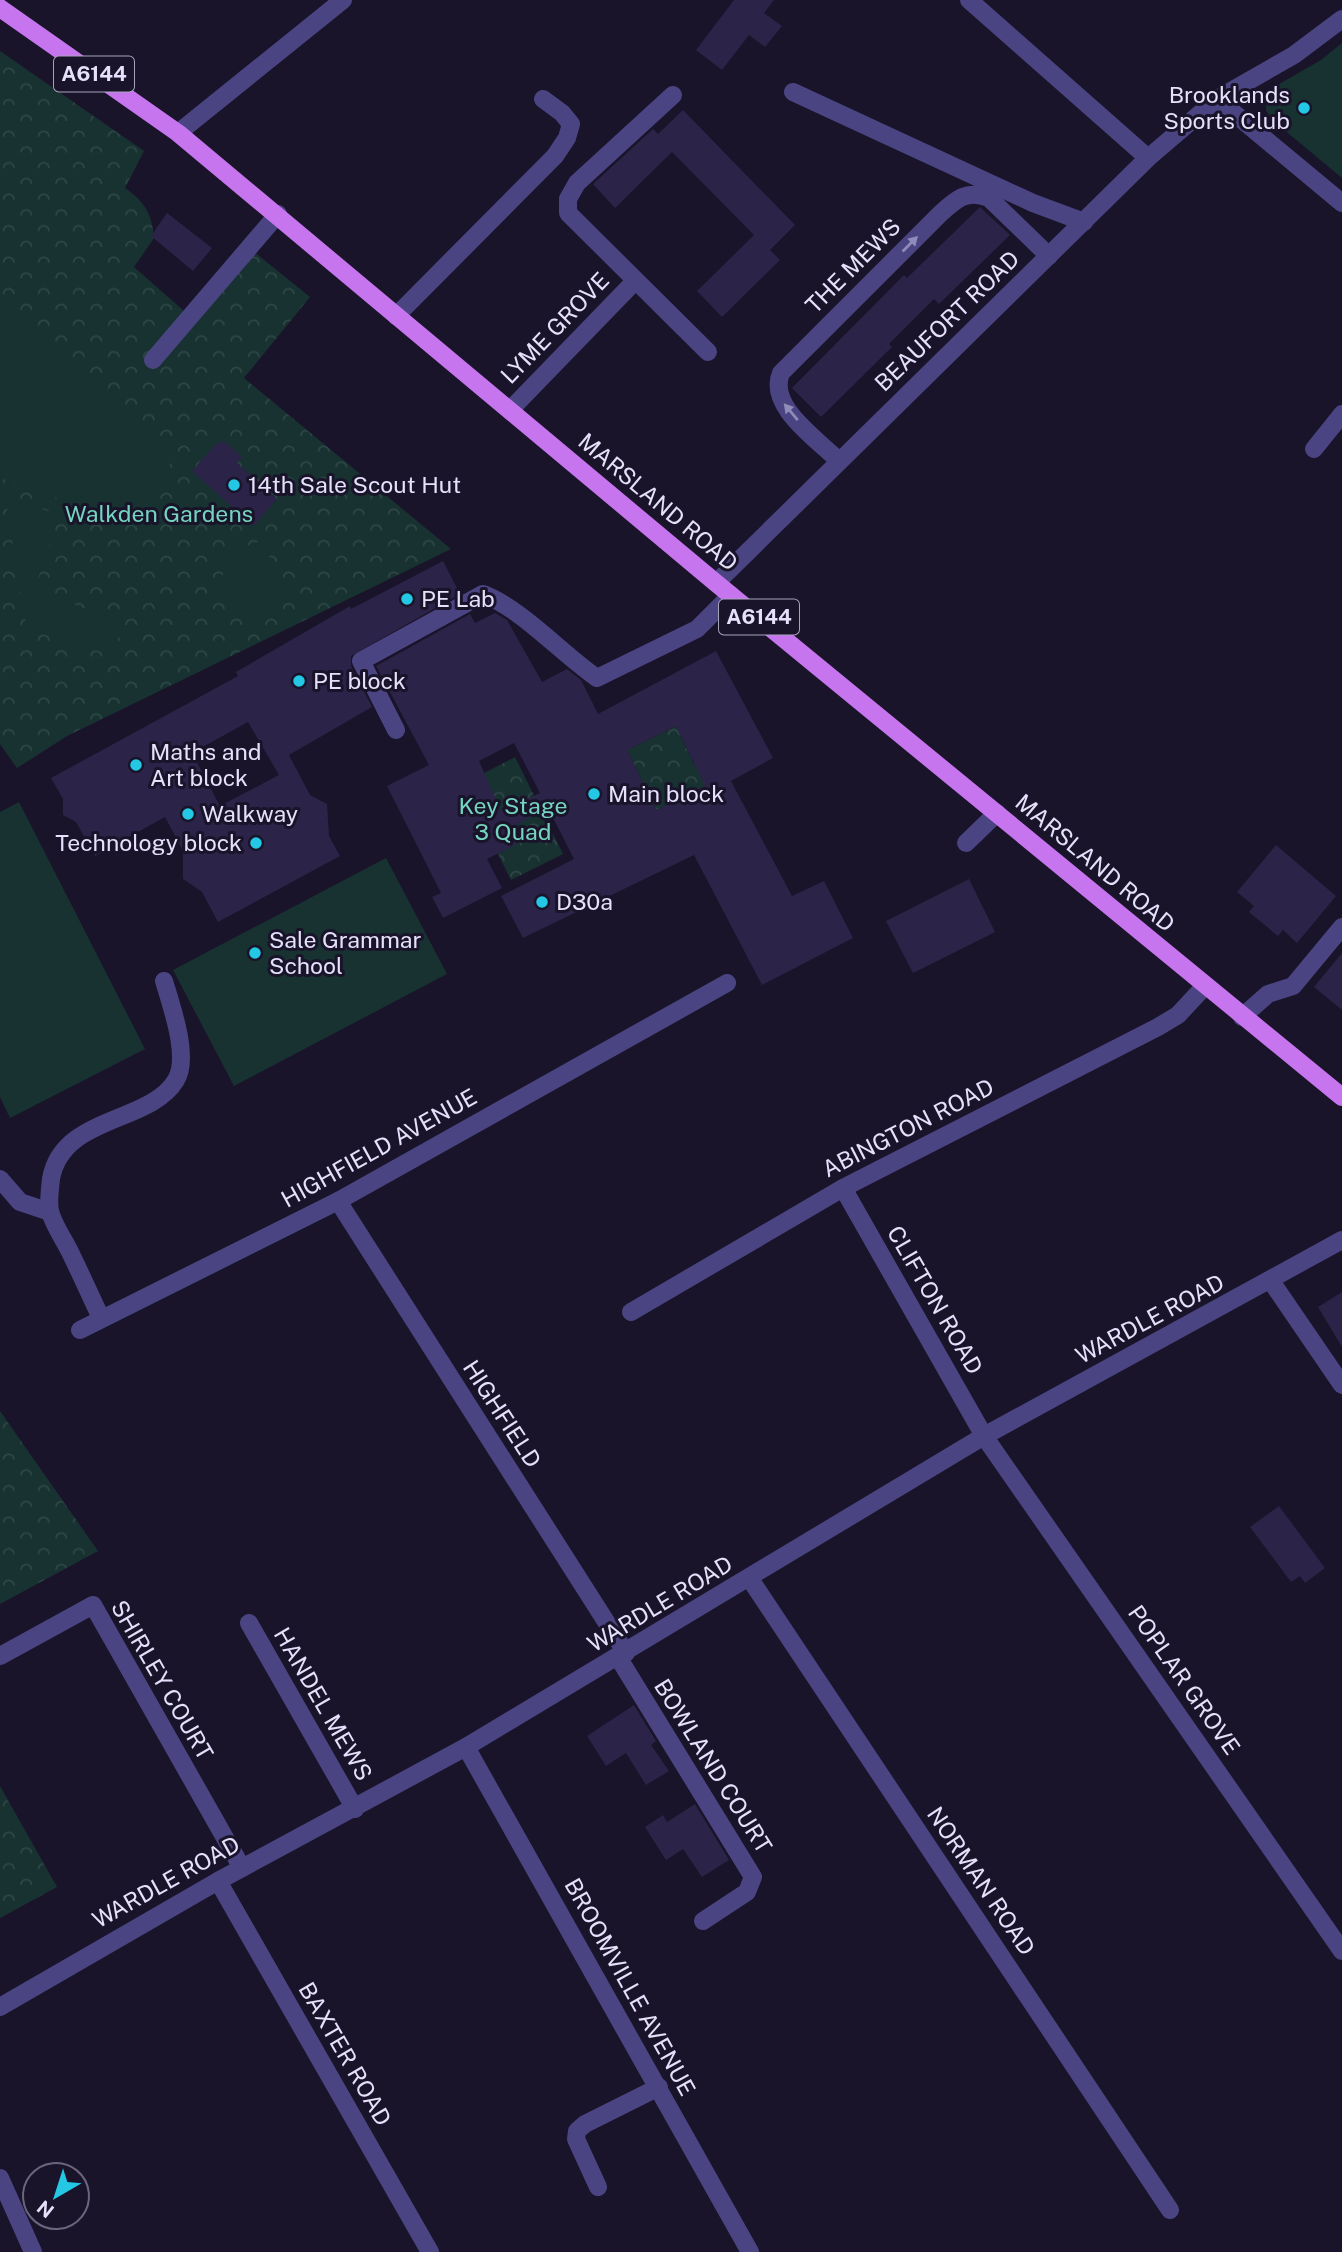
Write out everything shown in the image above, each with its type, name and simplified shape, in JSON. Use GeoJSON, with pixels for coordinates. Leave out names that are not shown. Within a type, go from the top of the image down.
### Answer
{"type":"FeatureCollection","features":[{"type":"Feature","properties":{"kind":"main road","name":"MARSLAND ROAD"},"geometry":{"type":"LineString","coordinates":[[0,8],[178,133],[278,214],[716,583],[1342,1097]]}},
{"type":"Feature","properties":{"kind":"street"},"geometry":{"type":"LineString","coordinates":[[178,133],[343,0]]}},
{"type":"Feature","properties":{"kind":"street"},"geometry":{"type":"LineString","coordinates":[[968,0],[1148,158]]}},
{"type":"Feature","properties":{"kind":"street","name":"BEAUFORT ROAD"},"geometry":{"type":"LineString","coordinates":[[716,583],[1148,158],[1217,99],[1294,55],[1342,19]]}},
{"type":"Feature","properties":{"kind":"street"},"geometry":{"type":"LineString","coordinates":[[793,92],[1033,203],[1084,222]]}},
{"type":"Feature","properties":{"kind":"street"},"geometry":{"type":"LineString","coordinates":[[673,95],[577,183],[568,199],[568,213],[708,352]]}},
{"type":"Feature","properties":{"kind":"street"},"geometry":{"type":"LineString","coordinates":[[396,316],[561,147],[571,124],[562,113],[543,99]]}},
{"type":"Feature","properties":{"kind":"street"},"geometry":{"type":"LineString","coordinates":[[1217,99],[1342,203]]}},
{"type":"Feature","properties":{"kind":"street","name":"THE MEWS"},"geometry":{"type":"LineString","coordinates":[[839,461],[780,398],[776,384],[780,373],[940,214],[959,196],[977,193],[989,198],[1049,256]]}},
{"type":"Feature","properties":{"kind":"street"},"geometry":{"type":"LineString","coordinates":[[153,360],[278,214]]}},
{"type":"Feature","properties":{"kind":"street","name":"LYME GROVE"},"geometry":{"type":"LineString","coordinates":[[510,410],[635,281]]}},
{"type":"Feature","properties":{"kind":"street"},"geometry":{"type":"LineString","coordinates":[[1314,449],[1342,414]]}},
{"type":"Feature","properties":{"kind":"street"},"geometry":{"type":"LineString","coordinates":[[396,730],[361,661],[483,594],[504,602],[563,654],[597,678],[698,629],[731,595]]}},
{"type":"Feature","properties":{"kind":"street"},"geometry":{"type":"LineString","coordinates":[[966,843],[998,813]]}},
{"type":"Feature","properties":{"kind":"street"},"geometry":{"type":"LineString","coordinates":[[1242,1017],[1268,994],[1293,986],[1342,927]]}},
{"type":"Feature","properties":{"kind":"street"},"geometry":{"type":"LineString","coordinates":[[102,1318],[50,1212],[53,1168],[62,1151],[74,1139],[162,1094],[177,1080],[181,1059],[179,1040],[164,981]]}},
{"type":"Feature","properties":{"kind":"street","name":"HIGHFIELD AVENUE"},"geometry":{"type":"LineString","coordinates":[[80,1330],[338,1201],[727,983]]}},
{"type":"Feature","properties":{"kind":"street","name":"ABINGTON ROAD"},"geometry":{"type":"LineString","coordinates":[[631,1312],[843,1188],[1158,1027],[1178,1014],[1205,986]]}},
{"type":"Feature","properties":{"kind":"street"},"geometry":{"type":"LineString","coordinates":[[0,1179],[20,1202],[50,1212]]}},
{"type":"Feature","properties":{"kind":"street","name":"CLIFTON ROAD"},"geometry":{"type":"LineString","coordinates":[[843,1188],[984,1436]]}},
{"type":"Feature","properties":{"kind":"street","name":"HIGHFIELD"},"geometry":{"type":"LineString","coordinates":[[338,1201],[622,1655]]}},
{"type":"Feature","properties":{"kind":"street","name":"WARDLE ROAD"},"geometry":{"type":"LineString","coordinates":[[0,2007],[218,1881],[466,1747],[750,1579],[984,1436],[1342,1240]]}},
{"type":"Feature","properties":{"kind":"street"},"geometry":{"type":"LineString","coordinates":[[1271,1281],[1342,1385]]}},
{"type":"Feature","properties":{"kind":"street","name":"POPLAR GROVE"},"geometry":{"type":"LineString","coordinates":[[984,1436],[1342,1951]]}},
{"type":"Feature","properties":{"kind":"street","name":"NORMAN ROAD"},"geometry":{"type":"LineString","coordinates":[[750,1579],[1170,2210]]}},
{"type":"Feature","properties":{"kind":"street","name":"SHIRLEY COURT"},"geometry":{"type":"LineString","coordinates":[[0,1656],[93,1605],[242,1868]]}},
{"type":"Feature","properties":{"kind":"street","name":"HANDEL MEWS"},"geometry":{"type":"LineString","coordinates":[[249,1623],[355,1809]]}},
{"type":"Feature","properties":{"kind":"street","name":"BOWLAND COURT"},"geometry":{"type":"LineString","coordinates":[[622,1655],[753,1877],[747,1892],[703,1921]]}},
{"type":"Feature","properties":{"kind":"street","name":"BROOMVILLE AVENUE"},"geometry":{"type":"LineString","coordinates":[[466,1747],[750,2252]]}},
{"type":"Feature","properties":{"kind":"street","name":"BAXTER ROAD"},"geometry":{"type":"LineString","coordinates":[[218,1881],[430,2252]]}},
{"type":"Feature","properties":{"kind":"street"},"geometry":{"type":"LineString","coordinates":[[598,2187],[576,2139],[577,2131],[585,2124],[659,2087]]}},
{"type":"Feature","properties":{"kind":"street"},"geometry":{"type":"LineString","coordinates":[[0,2178],[33,2252]]}},
{"type":"Feature","properties":{"kind":"green space","name":"Brooklands Sports Club"},"geometry":{"type":"Polygon","coordinates":[[[1342,43],[1342,178],[1271,119],[1266,110],[1267,91],[1321,60],[1342,43]]]}},
{"type":"Feature","properties":{"kind":"green space","name":"Walkden Gardens"},"geometry":{"type":"Polygon","coordinates":[[[0,51],[144,151],[125,188],[138,198],[146,209],[154,238],[134,267],[184,311],[243,243],[310,297],[244,378],[451,549],[67,736],[17,768],[0,744],[0,51]]]}},
{"type":"Feature","properties":{"kind":"green space"},"geometry":{"type":"Polygon","coordinates":[[[0,309],[180,465],[171,462],[146,530],[1,478],[0,309]]]}},
{"type":"Feature","properties":{"kind":"green space"},"geometry":{"type":"Polygon","coordinates":[[[5,496],[59,515],[34,591],[124,622],[112,655],[27,629],[5,496]]]}},
{"type":"Feature","properties":{"kind":"green space"},"geometry":{"type":"Polygon","coordinates":[[[261,541],[288,592],[246,624],[222,592],[224,554],[261,541]]]}},
{"type":"Feature","properties":{"kind":"green space"},"geometry":{"type":"Polygon","coordinates":[[[676,726],[694,764],[716,781],[656,810],[627,750],[676,726]]]}},
{"type":"Feature","properties":{"kind":"green space","name":"Key Stage 3 Quad"},"geometry":{"type":"Polygon","coordinates":[[[515,757],[563,854],[511,880],[463,784],[515,757]]]}},
{"type":"Feature","properties":{"kind":"green space"},"geometry":{"type":"Polygon","coordinates":[[[19,802],[145,1049],[10,1118],[0,1097],[0,812],[19,802]]]}},
{"type":"Feature","properties":{"kind":"green space"},"geometry":{"type":"Polygon","coordinates":[[[386,858],[447,974],[234,1086],[173,970],[386,858]]]}},
{"type":"Feature","properties":{"kind":"green space"},"geometry":{"type":"Polygon","coordinates":[[[0,1411],[98,1551],[0,1604],[0,1411]]]}},
{"type":"Feature","properties":{"kind":"green space"},"geometry":{"type":"Polygon","coordinates":[[[0,1786],[57,1887],[0,1918],[0,1786]]]}},
{"type":"Feature","properties":{"kind":"building"},"geometry":{"type":"Polygon","coordinates":[[[734,0],[774,0],[764,13],[782,26],[765,47],[749,35],[722,70],[696,50],[734,0]]]}},
{"type":"Feature","properties":{"kind":"building"},"geometry":{"type":"Polygon","coordinates":[[[683,110],[795,225],[770,250],[780,260],[722,317],[697,291],[754,235],[672,152],[615,208],[593,184],[653,129],[658,134],[683,110]]]}},
{"type":"Feature","properties":{"kind":"building"},"geometry":{"type":"Polygon","coordinates":[[[980,207],[1010,235],[939,304],[934,299],[889,344],[892,347],[821,417],[792,388],[904,275],[907,278],[980,207]]]}},
{"type":"Feature","properties":{"kind":"building"},"geometry":{"type":"Polygon","coordinates":[[[167,213],[212,248],[193,271],[151,236],[167,213]]]}},
{"type":"Feature","properties":{"kind":"building","name":"14th Sale Scout Hut"},"geometry":{"type":"Polygon","coordinates":[[[224,441],[242,457],[237,463],[277,499],[253,526],[192,471],[216,444],[224,441]]]}},
{"type":"Feature","properties":{"kind":"building"},"geometry":{"type":"Polygon","coordinates":[[[443,561],[460,594],[351,656],[351,666],[372,707],[289,755],[310,795],[327,804],[329,836],[340,856],[218,922],[202,892],[183,879],[183,851],[165,817],[95,856],[76,822],[63,815],[63,799],[51,778],[238,676],[236,672],[350,606],[351,609],[443,561]],[[248,722],[192,753],[220,806],[279,775],[248,722]]]}},
{"type":"Feature","properties":{"kind":"building","name":"Main block"},"geometry":{"type":"Polygon","coordinates":[[[495,613],[507,620],[542,682],[567,669],[581,680],[598,714],[716,651],[773,758],[731,781],[792,896],[824,881],[853,938],[762,985],[694,855],[523,938],[501,896],[574,859],[548,808],[509,828],[517,844],[487,859],[502,888],[443,918],[432,897],[441,893],[387,786],[429,765],[376,666],[470,614],[475,623],[495,613]],[[676,726],[627,750],[656,810],[705,786],[676,726]],[[514,743],[479,761],[501,811],[540,793],[514,743]]]}},
{"type":"Feature","properties":{"kind":"building"},"geometry":{"type":"Polygon","coordinates":[[[1276,845],[1336,896],[1297,943],[1283,930],[1278,936],[1249,912],[1254,906],[1237,892],[1276,845]]]}},
{"type":"Feature","properties":{"kind":"building"},"geometry":{"type":"Polygon","coordinates":[[[969,879],[995,932],[913,973],[886,921],[969,879]]]}},
{"type":"Feature","properties":{"kind":"building"},"geometry":{"type":"Polygon","coordinates":[[[1342,953],[1342,1010],[1314,987],[1342,953]]]}},
{"type":"Feature","properties":{"kind":"building"},"geometry":{"type":"Polygon","coordinates":[[[1342,1292],[1342,1347],[1318,1307],[1342,1292]]]}},
{"type":"Feature","properties":{"kind":"building"},"geometry":{"type":"Polygon","coordinates":[[[1279,1506],[1325,1568],[1305,1583],[1300,1576],[1291,1582],[1250,1527],[1279,1506]]]}},
{"type":"Feature","properties":{"kind":"building"},"geometry":{"type":"Polygon","coordinates":[[[634,1705],[656,1741],[651,1745],[669,1771],[646,1785],[626,1753],[606,1766],[587,1736],[634,1705]]]}},
{"type":"Feature","properties":{"kind":"building"},"geometry":{"type":"Polygon","coordinates":[[[695,1804],[729,1860],[702,1877],[683,1849],[666,1860],[645,1827],[663,1815],[667,1822],[695,1804]]]}},
{"type":"Feature","properties":{"kind":"place","name":"Brooklands Sports Club"},"geometry":{"type":"Point","coordinates":[1304,108]}},
{"type":"Feature","properties":{"kind":"place","name":"14th Sale Scout Hut"},"geometry":{"type":"Point","coordinates":[234,485]}},
{"type":"Feature","properties":{"kind":"place","name":"PE Lab"},"geometry":{"type":"Point","coordinates":[407,599]}},
{"type":"Feature","properties":{"kind":"place","name":"PE block"},"geometry":{"type":"Point","coordinates":[299,681]}},
{"type":"Feature","properties":{"kind":"place","name":"Maths and Art block"},"geometry":{"type":"Point","coordinates":[136,765]}},
{"type":"Feature","properties":{"kind":"place","name":"Main block"},"geometry":{"type":"Point","coordinates":[594,794]}},
{"type":"Feature","properties":{"kind":"place","name":"Walkway"},"geometry":{"type":"Point","coordinates":[188,814]}},
{"type":"Feature","properties":{"kind":"place","name":"Technology block"},"geometry":{"type":"Point","coordinates":[256,843]}},
{"type":"Feature","properties":{"kind":"place","name":"D30a"},"geometry":{"type":"Point","coordinates":[542,902]}},
{"type":"Feature","properties":{"kind":"place","name":"Sale Grammar School"},"geometry":{"type":"Point","coordinates":[255,953]}}]}
